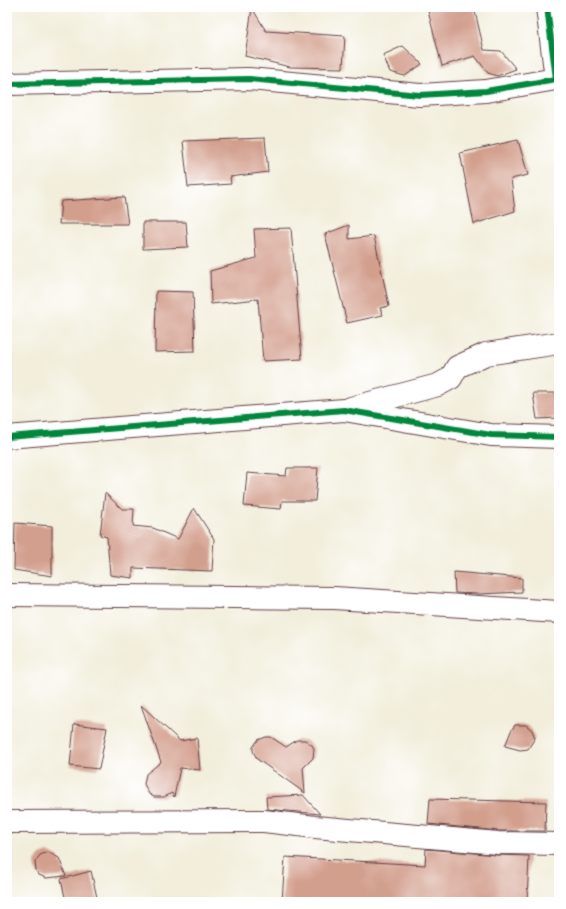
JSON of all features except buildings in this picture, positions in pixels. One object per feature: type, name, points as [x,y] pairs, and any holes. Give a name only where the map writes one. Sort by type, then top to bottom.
[{"type":"street","points":[[7,84],[249,79],[420,95],[486,91],[556,79],[546,7]]},
{"type":"street","points":[[7,437],[344,410],[438,384],[451,378],[457,367],[486,354],[559,343]]},
{"type":"street","points":[[344,410],[491,435],[559,437]]},
{"type":"street","points":[[7,595],[334,598],[559,612]]},
{"type":"street","points":[[7,822],[264,821],[498,843],[559,844]]},
{"type":"cycle path","points":[[7,84],[249,79],[420,95],[486,91],[556,79],[547,7]]},
{"type":"cycle path","points":[[7,437],[344,410],[491,435],[559,437]]}]
